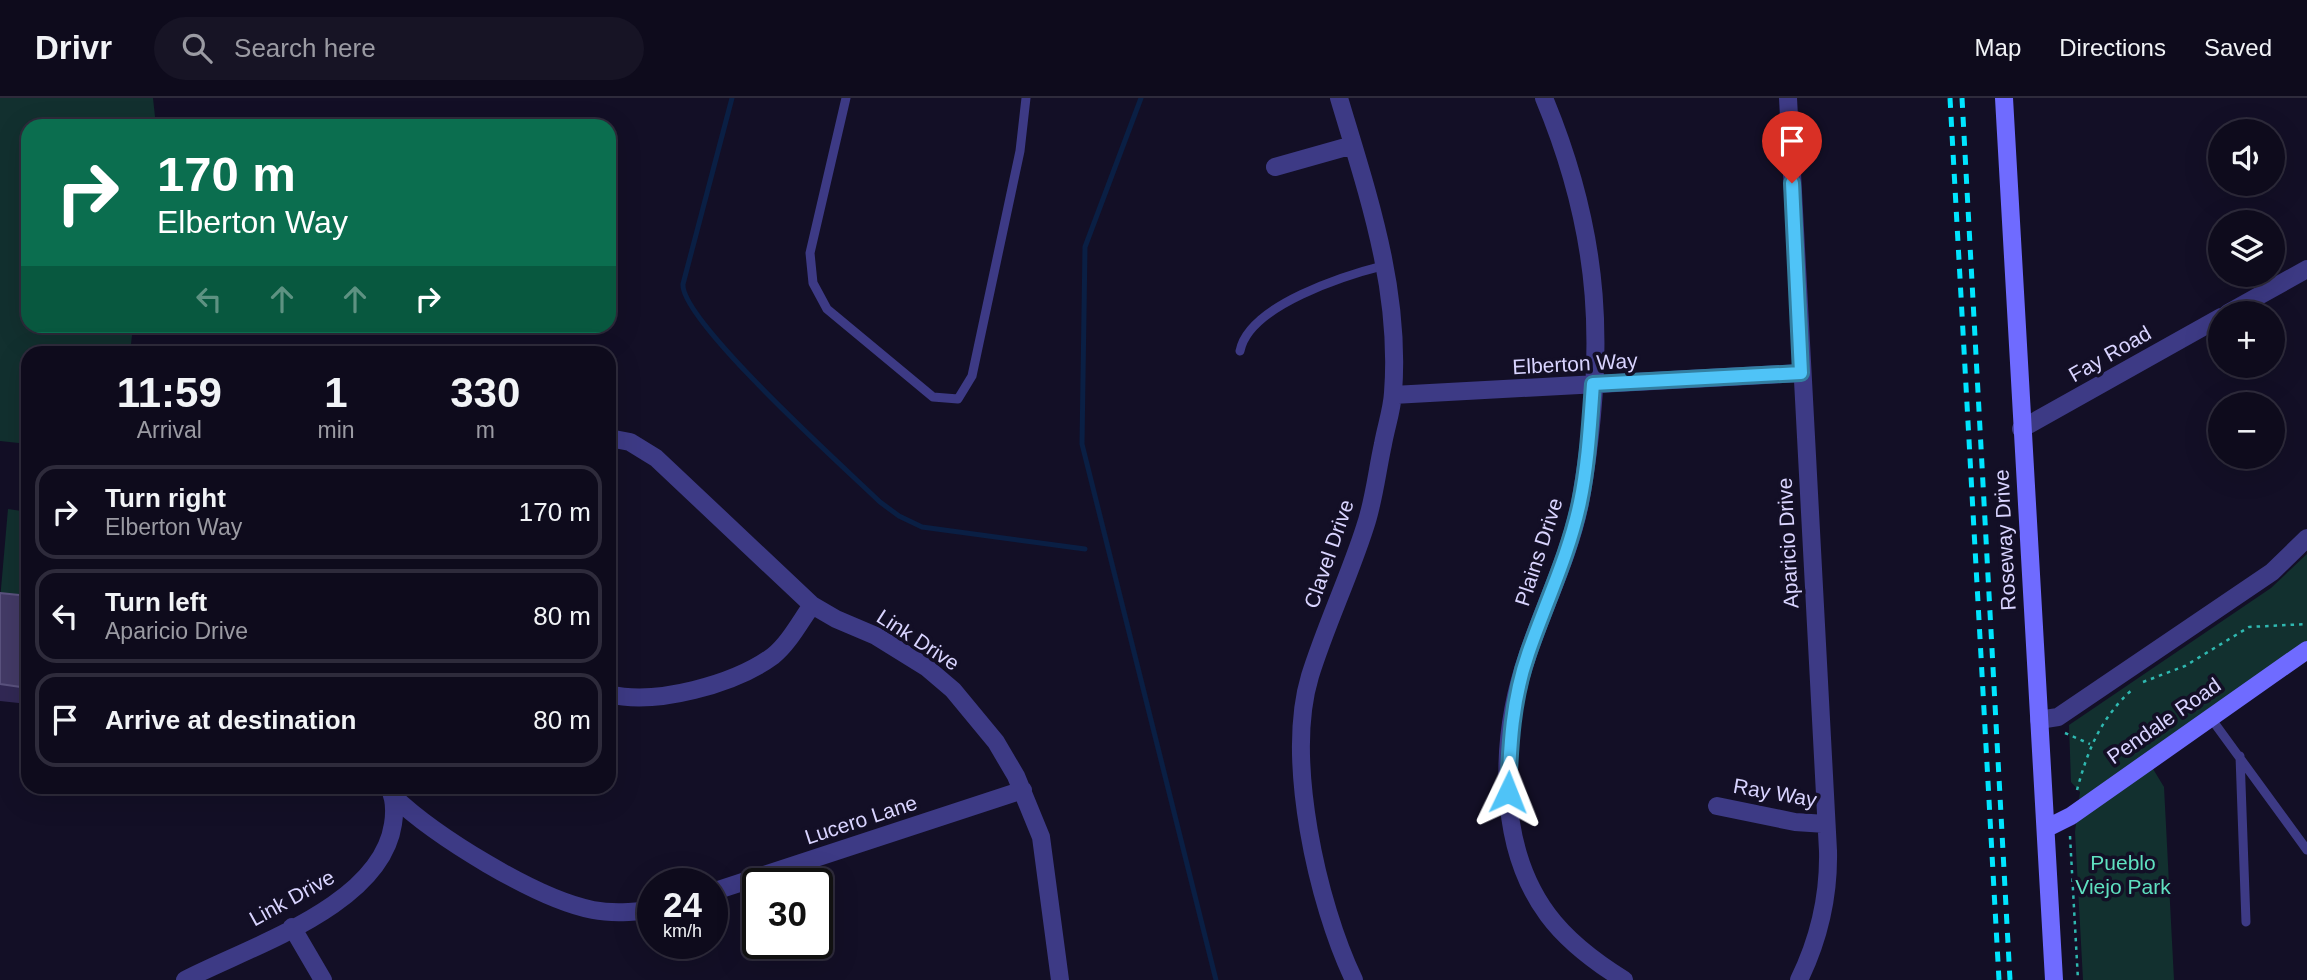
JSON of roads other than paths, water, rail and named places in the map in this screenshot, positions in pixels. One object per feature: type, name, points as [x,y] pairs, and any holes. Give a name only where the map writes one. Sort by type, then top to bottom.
[{"type":"street","name":"Clavel Drive","points":[[1339,98],[1386,265],[1392,319],[1393,395],[1366,524],[1310,678],[1302,727],[1307,821],[1336,935],[1354,980]]},
{"type":"street","name":"Plains Drive","points":[[1544,98],[1578,193],[1588,236],[1597,310],[1593,384],[1580,502],[1556,581],[1528,654],[1516,698],[1510,733],[1508,792],[1511,824],[1519,856],[1528,882],[1547,914],[1579,949],[1624,980]]},
{"type":"street","name":"Aparicio Drive","points":[[1788,98],[1829,874],[1819,931],[1799,980]]},
{"type":"street","name":"Roseway Drive","points":[[2004,98],[2054,980]]},
{"type":"street","points":[[1275,167],[1353,145]]},
{"type":"street","points":[[2250,301],[2307,269]]},
{"type":"street","name":"Fay Road","points":[[2021,429],[2208,324]]},
{"type":"street","name":"Elberton Way","points":[[1393,395],[1801,373]]},
{"type":"street","name":"Link Drive","points":[[616,439],[630,442],[656,458],[812,605],[836,619],[876,636],[926,667],[953,691],[996,742],[1023,790],[1046,860],[1060,980]]},
{"type":"street","points":[[2039,720],[2058,717],[2272,572],[2307,538]]},
{"type":"street","points":[[616,695],[641,698],[667,696],[738,674],[774,655],[812,605]]},
{"type":"street","name":"Pendale Road","points":[[2047,828],[2071,816],[2307,650]]},
{"type":"street","name":"Lucero Lane","points":[[728,887],[1023,790]]},
{"type":"street","name":"Link Drive","points":[[185,980],[292,927],[347,896],[375,868],[392,834],[391,794]]},
{"type":"street","points":[[393,794],[430,827],[544,895],[595,911],[637,912]]},
{"type":"street","name":"Ray Way","points":[[1717,806],[1795,822],[1826,824]]},
{"type":"street","points":[[292,927],[323,980]]},
{"type":"lane","points":[[846,98],[810,253],[813,283],[827,309],[933,397],[958,398],[972,376],[1020,152],[1026,98]]},
{"type":"lane","points":[[1240,351],[1242,340],[1259,321],[1307,292],[1326,282],[1386,265]]},
{"type":"lane","points":[[2210,717],[2307,850]]},
{"type":"lane","points":[[2240,756],[2246,922]]},
{"type":"waterway","points":[[732,98],[683,284],[689,302],[708,329],[802,428],[880,502],[899,516],[922,527],[1085,549]]},
{"type":"waterway","points":[[1141,98],[1085,247],[1082,444],[1216,980]]},
{"type":"railway","points":[[1950,98],[1999,980]]},
{"type":"railway","points":[[1962,98],[2010,980]]},
{"type":"park label","name":"Pueblo Viejo Park","points":[[2123,875]]}]
